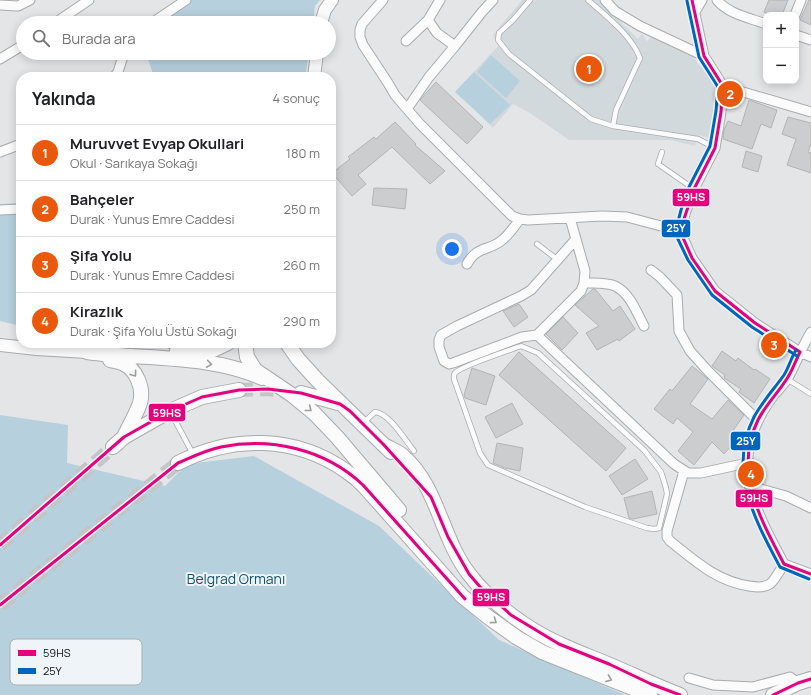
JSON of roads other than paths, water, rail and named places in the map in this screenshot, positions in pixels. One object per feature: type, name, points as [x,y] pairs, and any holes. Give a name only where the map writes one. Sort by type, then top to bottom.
[{"type":"main road","points":[[87,352],[118,349],[208,352],[217,348]]},
{"type":"main road","points":[[246,348],[247,357],[251,365],[314,414],[337,437],[414,529],[429,558]]},
{"type":"main road","points":[[290,348],[298,359],[340,404],[384,445],[431,497],[448,536],[463,565],[480,588],[511,615],[559,644],[680,695]]},
{"type":"main road","points":[[87,352],[210,363],[248,372],[278,385]]},
{"type":"main road","points":[[87,352],[123,363],[134,372],[139,382],[141,393],[140,403],[124,437]]},
{"type":"main road","points":[[113,447],[124,437],[170,411],[202,397],[239,390]]},
{"type":"main road","points":[[301,393],[340,404]]},
{"type":"main road","points":[[178,463],[193,455],[217,447],[240,443],[272,443],[308,452],[328,461],[346,471],[363,484],[462,596],[516,637],[542,652],[650,695]]},
{"type":"main road","points":[[773,695],[804,681]]},
{"type":"street","points":[[0,5],[18,6],[30,0]]},
{"type":"street","points":[[65,16],[89,0]]},
{"type":"street","points":[[162,16],[186,0]]},
{"type":"street","points":[[323,16],[325,10],[332,0]]},
{"type":"street","points":[[383,0],[362,24],[360,37],[364,45],[395,95],[407,109],[420,124],[512,216],[528,220],[602,216],[627,217],[680,231]]},
{"type":"street","points":[[406,41],[428,20],[440,0]]},
{"type":"street","points":[[407,109],[429,77],[493,0]]},
{"type":"street","points":[[605,0],[615,11],[640,26],[704,56]]},
{"type":"street","points":[[692,0],[704,56],[723,86],[721,112],[715,148],[694,189],[680,231],[692,258],[715,291],[755,324],[800,352],[811,357]]},
{"type":"street","points":[[695,12],[702,0]]},
{"type":"street","points":[[717,0],[720,4],[736,13],[763,23]]},
{"type":"street","points":[[796,12],[801,0]]},
{"type":"street","points":[[428,20],[437,33],[455,46]]},
{"type":"street","points":[[799,36],[811,40]]},
{"type":"street","points":[[0,59],[16,49]]},
{"type":"street","points":[[118,72],[122,60]]},
{"type":"street","points":[[315,72],[316,60]]},
{"type":"street","points":[[723,86],[811,112]]},
{"type":"street","points":[[0,152],[16,146]]},
{"type":"street","points":[[0,210],[16,209]]},
{"type":"street","points":[[570,218],[576,239],[585,271],[584,283],[581,290],[538,335],[522,337],[453,364],[449,364],[444,361],[439,347],[441,335],[531,290],[576,239]]},
{"type":"street","points":[[467,264],[471,258],[482,249],[501,242],[510,234],[520,219]]},
{"type":"street","points":[[651,270],[660,277],[676,295],[679,331],[690,351],[708,371],[758,420]]},
{"type":"street","points":[[584,283],[614,285],[620,289],[628,297],[644,326]]},
{"type":"street","points":[[811,332],[787,379],[773,396],[758,420],[750,439],[747,463],[750,486],[759,516],[784,564],[811,574]]},
{"type":"street","points":[[538,335],[674,464],[684,471],[688,473],[702,473],[747,463]]},
{"type":"street","points":[[0,345],[16,347]]},
{"type":"street","points":[[22,348],[87,352]]},
{"type":"street","points":[[178,348],[184,352]]},
{"type":"street","points":[[684,471],[667,531],[667,537],[670,540],[702,566],[728,582],[758,587],[765,586],[771,583],[784,564]]},
{"type":"street","points":[[750,486],[786,496],[811,508]]},
{"type":"street","points":[[689,678],[713,685],[754,688],[790,677],[804,681]]},
{"type":"lane","points":[[530,0],[513,20],[498,33],[498,40],[510,54],[591,120],[613,126],[698,139],[715,148]]},
{"type":"lane","points":[[588,0],[620,30],[636,48],[640,58],[616,110],[613,126]]},
{"type":"lane","points":[[662,152],[658,164],[694,189]]},
{"type":"lane","points":[[537,244],[558,260]]},
{"type":"lane","points":[[521,346],[538,353],[589,400],[644,450],[661,472],[667,494],[659,528],[647,528],[585,507],[488,465],[480,453],[454,376],[456,372],[465,367],[521,346]]},
{"type":"lane","points":[[787,379],[811,394]]},
{"type":"lane","points":[[589,400],[597,392]]},
{"type":"lane","points":[[170,411],[193,455]]},
{"type":"lane","points":[[362,424],[375,412],[379,412],[386,416],[414,451]]},
{"type":"tunnel","points":[[239,390],[268,389],[291,392]]},
{"type":"tunnel","points":[[0,545],[113,447]]},
{"type":"tunnel","points":[[0,605],[178,463]]},
{"type":"place","name":"Muruvvet Evyap Okullari","points":[[589,69]]},
{"type":"place","name":"Bahçeler","points":[[730,94]]},
{"type":"place","name":"Şifa Yolu","points":[[774,345]]},
{"type":"place","name":"Kirazlık","points":[[751,474]]},
{"type":"park label","name":"Belgrad Ormanı","points":[[236,579]]}]
